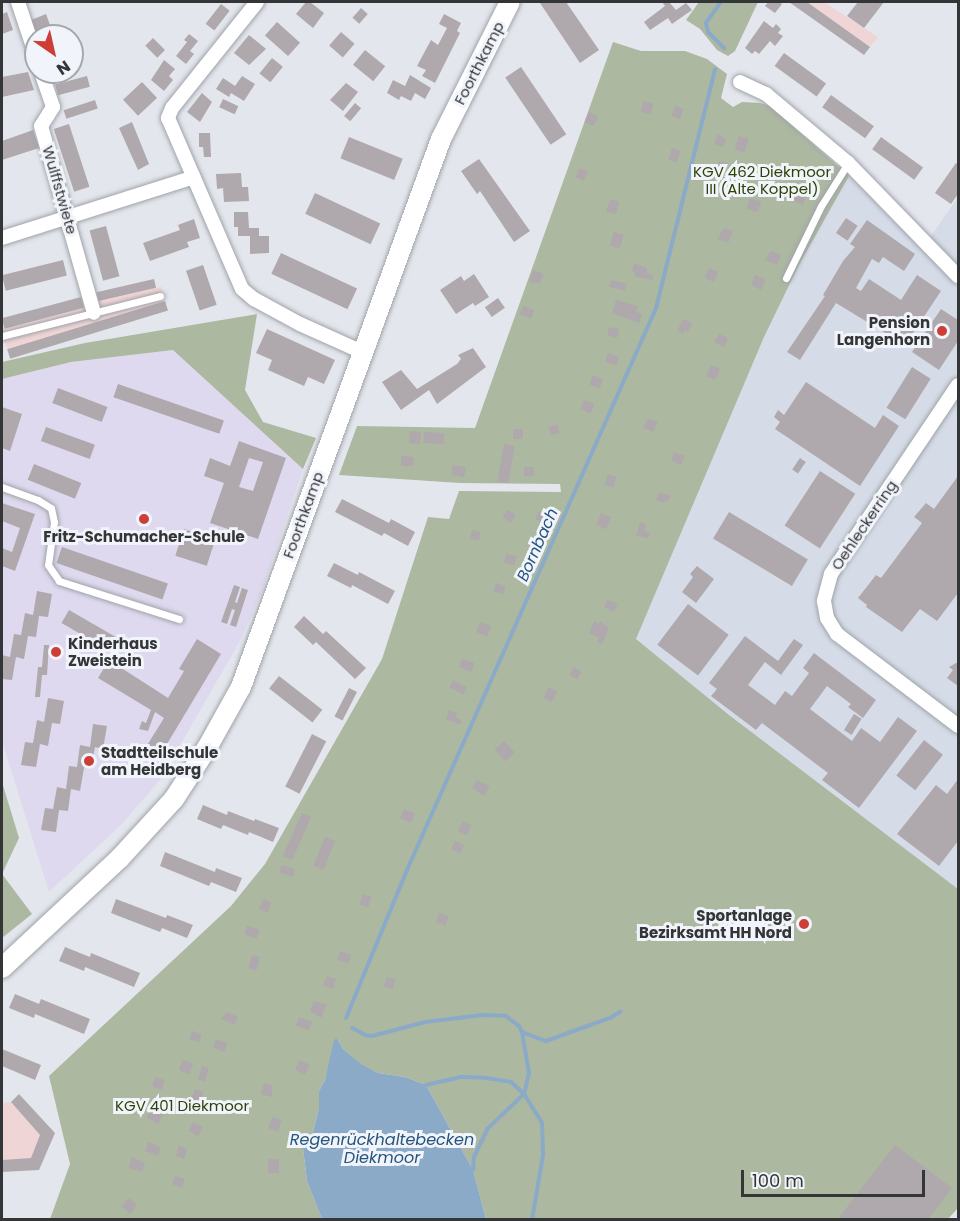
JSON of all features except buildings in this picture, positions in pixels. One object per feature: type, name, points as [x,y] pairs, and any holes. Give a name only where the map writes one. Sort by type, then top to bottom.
[{"type":"street","points":[[18,2],[25,24]]},
{"type":"street","points":[[257,2],[172,108],[168,118],[242,289],[300,324],[362,352]]},
{"type":"street","name":"Foorthkamp","points":[[2,968],[133,844],[174,799],[207,748],[241,687],[441,139],[510,2]]},
{"type":"street","points":[[740,82],[766,94],[848,164],[958,276]]},
{"type":"street","name":"Wulffstwiete","points":[[45,84],[53,107],[41,126],[94,313]]},
{"type":"street","points":[[2,238],[194,177]]},
{"type":"street","name":"Oehleckerring","points":[[958,385],[831,574],[826,585],[824,601],[827,618],[837,634],[958,726]]},
{"type":"lane","points":[[786,278],[821,206],[848,164]]},
{"type":"lane","points":[[2,336],[160,296]]},
{"type":"lane","points":[[2,487],[38,500],[51,508],[54,522],[48,565],[59,581],[179,619]]},
{"type":"shaded area","points":[[807,2],[824,2],[878,37],[870,47]]},
{"type":"shaded area","points":[[849,176],[922,249],[958,197],[958,889],[729,715],[635,639],[764,337],[798,267]]},
{"type":"shaded area","points":[[154,279],[156,288],[161,287],[168,311],[8,351],[5,342],[2,342],[2,319],[81,298],[98,296]]},
{"type":"shaded area","points":[[173,350],[303,469],[262,591],[240,641],[160,780],[122,824],[49,892],[2,741],[2,379],[71,362]]},
{"type":"shaded area","points":[[11,1102],[40,1135],[31,1158],[2,1160],[2,1103]]},
{"type":"green space","points":[[699,2],[758,2],[735,51],[728,56],[717,50],[700,29],[686,20]]},
{"type":"green space","points":[[613,42],[641,51],[685,51],[707,59],[727,74],[721,98],[733,107],[742,102],[770,106],[849,176],[798,267],[764,337],[636,639],[729,715],[958,889],[958,1208],[947,1220],[486,1219],[473,1170],[426,1085],[405,1077],[378,1073],[360,1064],[343,1049],[337,1038],[325,1080],[319,1091],[319,1108],[313,1132],[304,1141],[303,1148],[307,1181],[322,1219],[50,1219],[70,1164],[49,1076],[231,906],[265,864],[382,659],[428,517],[449,519],[459,491],[561,492],[560,484],[460,483],[339,475],[357,426],[475,428]]},
{"type":"green space","points":[[257,314],[245,390],[263,422],[316,438],[303,469],[173,350],[71,362],[2,379],[2,362],[85,343]]},
{"type":"green space","points":[[2,782],[19,838],[2,874]]},
{"type":"green space","points":[[2,874],[32,914],[2,938]]},
{"type":"water","name":"Regenrückhaltebecken Diekmoor","points":[[337,1038],[343,1049],[361,1064],[378,1073],[405,1077],[426,1085],[473,1170],[486,1219],[322,1219],[307,1181],[303,1148],[304,1141],[313,1132],[319,1108],[319,1091],[325,1080],[334,1040]]},
{"type":"waterway","name":"Bornbach","points":[[721,2],[706,23],[708,32],[724,48]]},
{"type":"waterway","name":"Bornbach","points":[[346,1018],[407,870],[656,308],[715,69]]},
{"type":"waterway","points":[[522,1032],[546,1041],[610,1018],[620,1012]]},
{"type":"waterway","points":[[352,1028],[372,1036],[425,1022],[483,1015],[506,1016],[519,1026],[529,1073],[524,1094],[488,1128],[474,1157],[473,1170]]},
{"type":"waterway","points":[[426,1085],[462,1077],[486,1078],[511,1082],[524,1094],[542,1123],[543,1155],[532,1220]]},
{"type":"place","name":"Pension Langenhorn","points":[[942,331]]},
{"type":"place","name":"Fritz-Schumacher-Schule","points":[[144,519]]},
{"type":"place","name":"Kinderhaus Zweistein","points":[[56,652]]},
{"type":"place","name":"Stadtteilschule am Heidberg","points":[[89,761]]},
{"type":"place","name":"Sportanlage Bezirksamt HH Nord","points":[[804,924]]},
{"type":"park label","name":"KGV 462 Diekmoor III (Alte Koppel)","points":[[762,180]]},
{"type":"park label","name":"KGV 401 Diekmoor","points":[[182,1106]]}]
